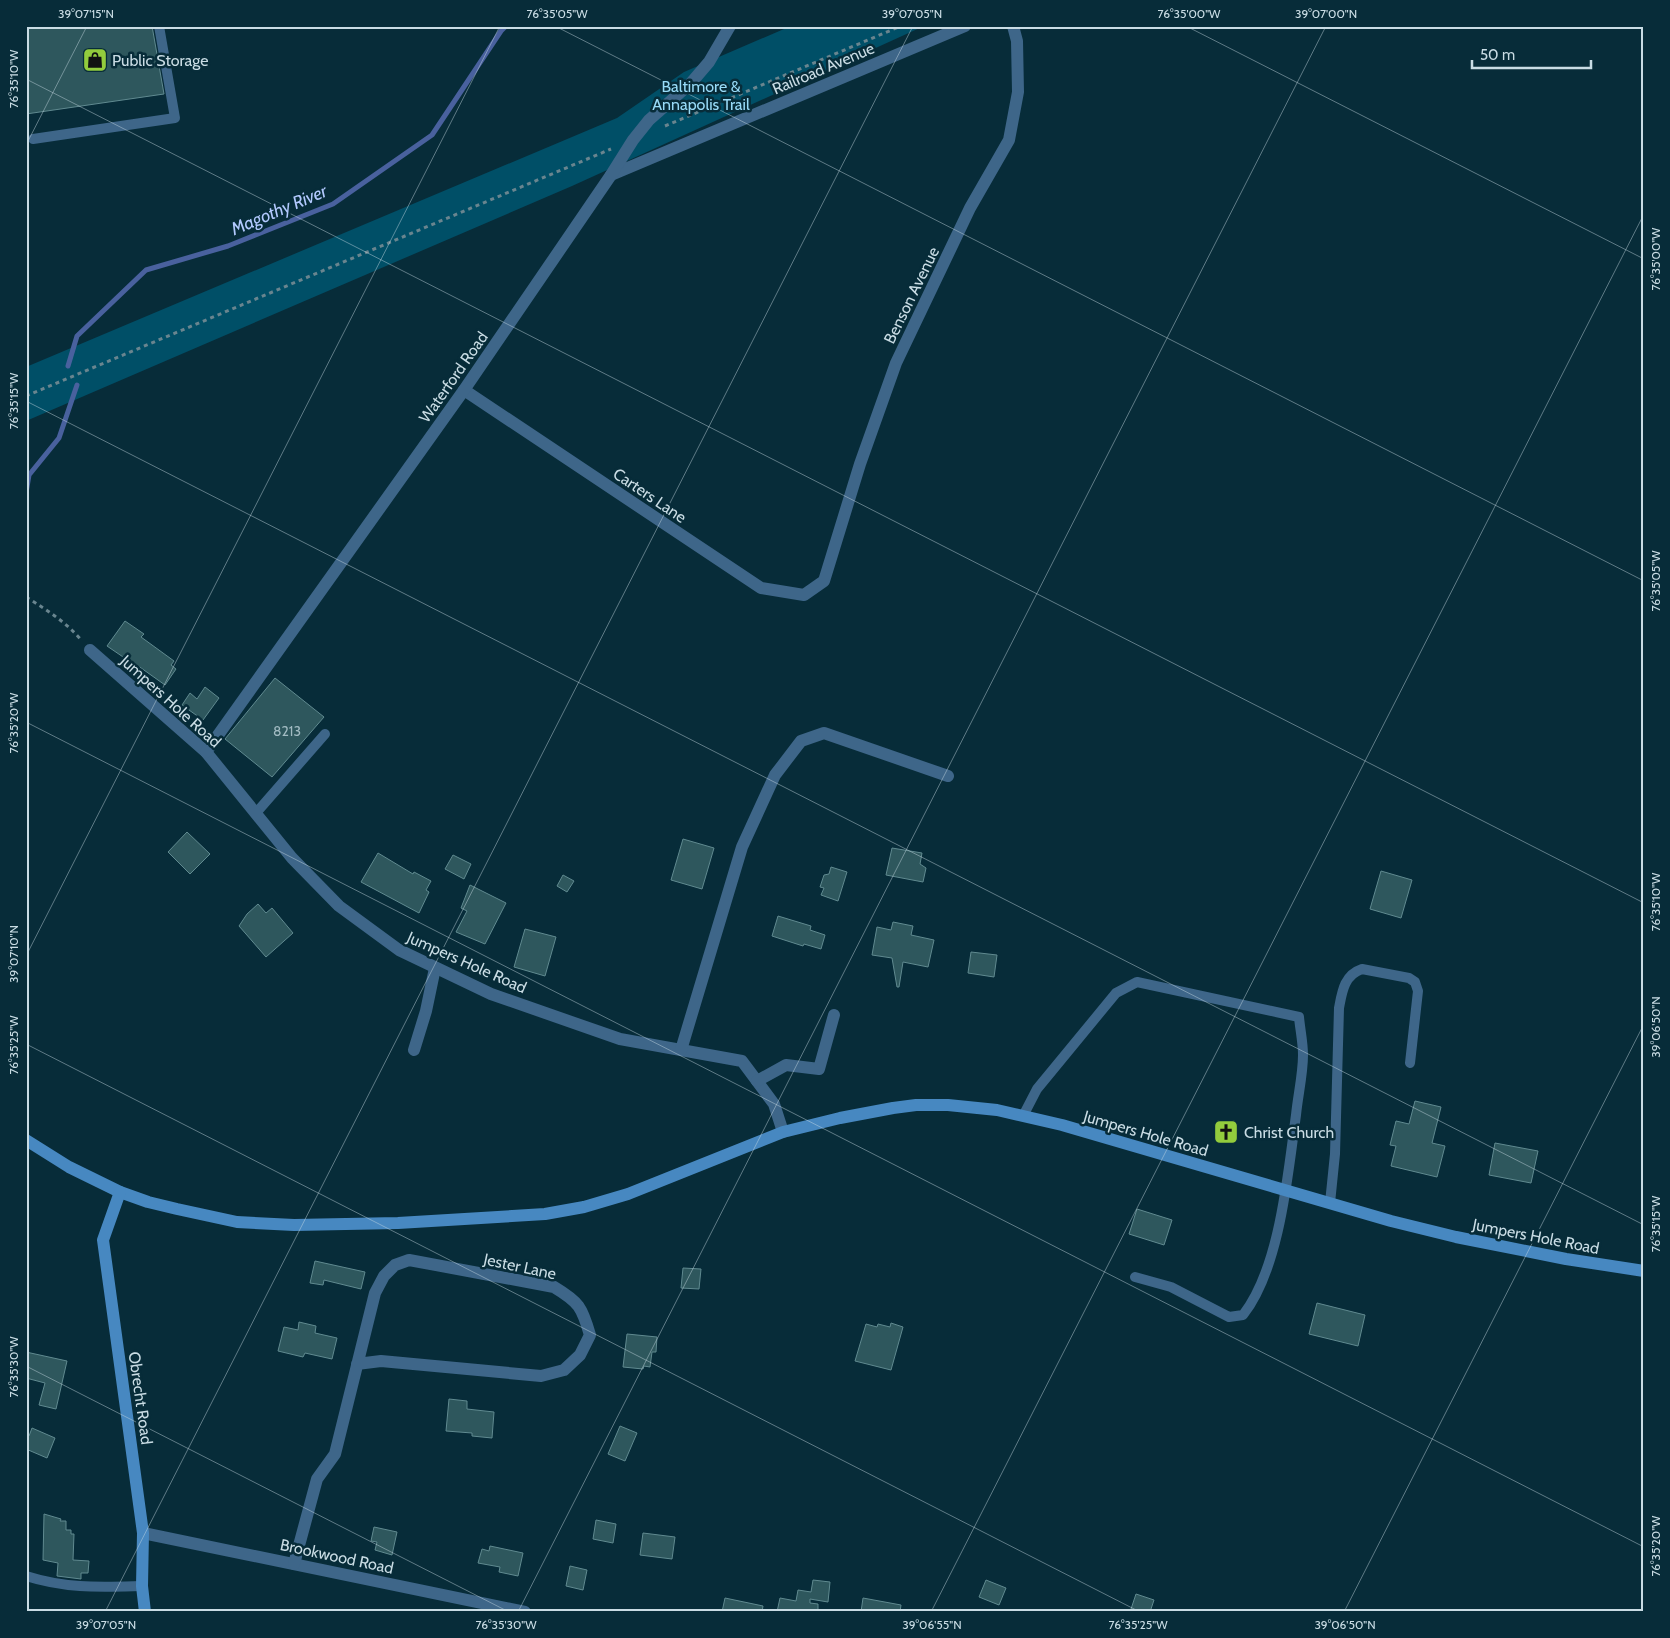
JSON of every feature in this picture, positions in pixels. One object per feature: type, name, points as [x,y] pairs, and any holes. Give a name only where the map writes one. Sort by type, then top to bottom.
[{"type":"main road","name":"Jumpers Hole Road","points":[[26,1140],[69,1167],[120,1192],[148,1202],[237,1222],[294,1225],[370,1224],[545,1214],[584,1207],[628,1194],[783,1132],[840,1118],[893,1108],[916,1105],[948,1105],[997,1110],[1062,1125],[1330,1203],[1456,1237],[1566,1259],[1644,1271]]},
{"type":"main road","name":"Obrecht Road","points":[[120,1192],[103,1240],[143,1533],[142,1586],[145,1612]]},
{"type":"street","name":"Waterford Road","points":[[206,752],[464,390],[633,140],[649,120],[692,83],[709,62],[730,26]]},
{"type":"street","name":"Railroad Avenue","points":[[611,175],[965,26]]},
{"type":"street","name":"Benson Avenue","points":[[824,581],[860,464],[896,363],[970,208],[1010,140],[1018,92],[1017,41],[1013,26]]},
{"type":"street","name":"Carters Lane","points":[[464,390],[761,588],[804,595],[824,581]]},
{"type":"street","name":"Jumpers Hole Road","points":[[90,650],[206,752],[292,858],[339,906],[399,950],[491,994],[620,1039],[742,1061],[774,1104],[783,1132]]},
{"type":"street","points":[[680,1050],[742,847],[776,775],[801,741],[824,733],[948,776]]},
{"type":"street","points":[[414,1050],[426,1011],[435,968]]},
{"type":"street","points":[[757,1081],[786,1065],[819,1069],[834,1015]]},
{"type":"street","name":"Jester Lane","points":[[294,1564],[317,1479],[335,1454],[357,1364],[375,1293],[384,1276],[394,1265],[409,1260],[554,1287],[572,1298],[584,1314],[590,1335],[580,1355],[564,1370],[541,1376],[381,1361],[357,1364]]},
{"type":"street","name":"Brookwood Road","points":[[143,1533],[525,1612]]},
{"type":"lane","points":[[33,139],[175,118],[159,26]]},
{"type":"lane","points":[[256,813],[325,734]]},
{"type":"lane","points":[[1330,1203],[1335,1154],[1339,1008],[1348,977],[1355,971],[1362,969],[1409,978],[1415,982],[1418,991],[1410,1063]]},
{"type":"lane","points":[[1023,1116],[1037,1089],[1116,993],[1137,982],[1299,1017],[1303,1055],[1286,1190],[1274,1246],[1259,1289],[1243,1315],[1228,1317],[1171,1287],[1135,1276]]},
{"type":"lane","points":[[26,1576],[59,1585],[87,1587],[142,1586]]},
{"type":"path","points":[[660,128],[901,26]]},
{"type":"path","points":[[26,396],[633,140]]},
{"type":"path","points":[[26,597],[71,628],[90,650]]},
{"type":"green space","name":"Baltimore & Annapolis Trail","points":[[791,26],[924,26],[572,186],[26,421],[26,367],[617,118],[684,72]]},
{"type":"building","name":"Public Storage","points":[[26,26],[152,26],[164,94],[26,114]]},
{"type":"building","points":[[125,621],[144,634],[141,637],[174,661],[171,665],[176,669],[165,685],[107,646]]},
{"type":"building","points":[[275,678],[324,717],[272,777],[225,739]]},
{"type":"building","points":[[205,687],[219,698],[203,720],[182,705],[190,693],[197,699]]},
{"type":"building","points":[[187,832],[210,854],[190,874],[168,852]]},
{"type":"building","points":[[683,839],[714,848],[702,889],[671,880]]},
{"type":"building","points":[[892,848],[922,853],[920,864],[926,868],[923,882],[886,875]]},
{"type":"building","points":[[378,853],[413,874],[414,872],[431,881],[426,890],[429,892],[419,913],[361,882]]},
{"type":"building","points":[[453,855],[471,864],[464,879],[445,869]]},
{"type":"building","points":[[831,867],[847,872],[838,901],[821,895],[824,888],[820,887],[824,875],[829,874]]},
{"type":"building","points":[[1381,871],[1412,880],[1401,918],[1370,909]]},
{"type":"building","points":[[563,875],[574,881],[567,892],[557,886]]},
{"type":"building","points":[[470,885],[506,903],[485,944],[456,932],[467,911],[461,908]]},
{"type":"building","points":[[258,904],[266,913],[272,908],[293,933],[266,957],[239,926],[247,914]]},
{"type":"building","points":[[778,916],[811,926],[810,930],[825,935],[821,949],[804,944],[803,946],[772,936]]},
{"type":"building","points":[[893,922],[913,926],[911,935],[934,940],[928,967],[903,962],[899,987],[897,987],[892,958],[872,955],[877,927],[891,930]]},
{"type":"building","points":[[525,929],[556,937],[545,976],[514,967]]},
{"type":"building","points":[[971,952],[997,955],[994,977],[968,973]]},
{"type":"building","points":[[1415,1101],[1441,1107],[1432,1143],[1445,1146],[1437,1177],[1391,1166],[1396,1146],[1390,1145],[1396,1121],[1409,1124]]},
{"type":"building","points":[[1495,1143],[1538,1151],[1531,1183],[1489,1175]]},
{"type":"building","points":[[1137,1209],[1172,1220],[1164,1245],[1129,1234]]},
{"type":"building","points":[[315,1261],[365,1272],[361,1289],[324,1280],[323,1285],[310,1283]]},
{"type":"building","points":[[683,1268],[701,1269],[699,1289],[681,1288]]},
{"type":"building","points":[[1317,1303],[1365,1315],[1358,1346],[1309,1334]]},
{"type":"building","points":[[299,1322],[316,1326],[315,1333],[337,1338],[332,1359],[305,1353],[303,1357],[278,1351],[284,1327],[298,1330]]},
{"type":"building","points":[[891,1323],[903,1327],[891,1370],[855,1361],[866,1324],[877,1327],[878,1324],[890,1327]]},
{"type":"building","points":[[627,1334],[657,1337],[656,1352],[652,1352],[650,1367],[644,1366],[643,1369],[623,1367]]},
{"type":"building","points":[[26,1352],[67,1361],[56,1409],[39,1405],[45,1383],[26,1378]]},
{"type":"building","points":[[449,1399],[467,1401],[467,1409],[494,1412],[492,1438],[472,1436],[472,1433],[446,1431]]},
{"type":"building","points":[[620,1426],[637,1433],[625,1461],[608,1454]]},
{"type":"building","points":[[32,1428],[55,1438],[47,1458],[26,1449],[26,1434],[29,1436]]},
{"type":"building","points":[[44,1514],[61,1519],[60,1521],[66,1521],[66,1530],[71,1530],[71,1534],[74,1534],[73,1560],[89,1561],[88,1573],[81,1573],[81,1579],[57,1576],[58,1563],[43,1560]]},
{"type":"building","points":[[596,1520],[616,1524],[613,1543],[593,1539]]},
{"type":"building","points":[[374,1527],[397,1532],[392,1555],[375,1550],[377,1542],[371,1541]]},
{"type":"building","points":[[643,1533],[675,1537],[672,1559],[640,1555]]},
{"type":"building","points":[[490,1546],[523,1553],[518,1576],[499,1572],[500,1567],[478,1563],[482,1549],[489,1551]]},
{"type":"building","points":[[570,1566],[587,1570],[583,1590],[566,1586]]},
{"type":"building","points":[[813,1580],[830,1582],[828,1602],[810,1599],[810,1603],[818,1604],[818,1612],[777,1612],[780,1598],[796,1601],[798,1590],[811,1592]]},
{"type":"building","points":[[986,1580],[1006,1588],[999,1605],[979,1597]]},
{"type":"building","points":[[1136,1594],[1154,1600],[1150,1612],[1130,1612]]},
{"type":"building","points":[[725,1598],[763,1606],[762,1612],[722,1612]]},
{"type":"building","points":[[863,1598],[901,1605],[900,1612],[861,1612]]},
{"type":"waterway","name":"Magothy River","points":[[68,366],[77,336],[146,270],[228,246],[333,204],[432,135],[506,26]]},
{"type":"waterway","name":"Magothy River","points":[[26,493],[29,475],[59,438],[77,385]]},
{"type":"place","name":"Public Storage","points":[[95,60]]},
{"type":"place","name":"Christ Church","points":[[1226,1132]]}]
